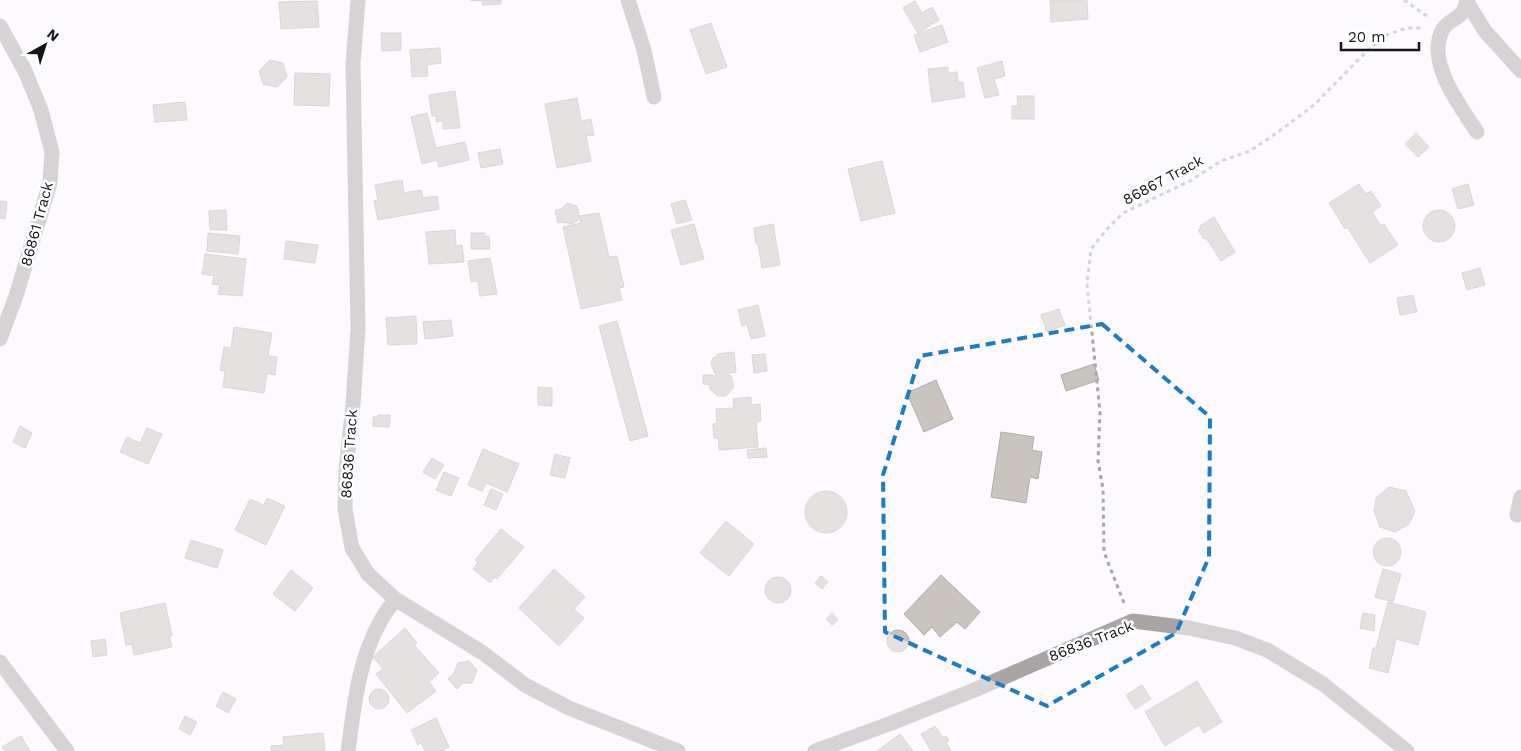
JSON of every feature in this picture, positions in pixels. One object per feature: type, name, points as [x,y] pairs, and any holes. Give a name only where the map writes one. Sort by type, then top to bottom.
[{"type":"street","name":"86836 Track","points":[[358,0],[353,64],[358,329],[346,470],[345,510],[352,548],[368,574],[395,599],[483,654],[525,685],[569,708],[678,751]]},
{"type":"street","points":[[628,0],[644,50],[654,97]]},
{"type":"street","points":[[1467,1],[1461,14],[1452,19],[1443,29],[1438,49],[1444,76],[1454,97],[1477,132]]},
{"type":"street","points":[[1467,1],[1485,31],[1521,71]]},
{"type":"street","name":"86861 Track","points":[[0,26],[25,71],[41,110],[52,152],[50,184],[16,296],[0,339]]},
{"type":"street","points":[[1517,515],[1521,497]]},
{"type":"street","points":[[348,751],[355,695],[370,645],[380,622],[395,599]]},
{"type":"street","name":"86836 Track","points":[[815,751],[972,691],[1132,621],[1189,628],[1235,638],[1267,650],[1323,684],[1407,751]]},
{"type":"street","points":[[0,662],[67,751]]},
{"type":"path","points":[[1404,0],[1443,29]]},
{"type":"path","name":"86867 Track","points":[[1132,621],[1104,552],[1103,489],[1098,461],[1100,412],[1087,284],[1091,249],[1123,213],[1190,181],[1220,161],[1250,151],[1314,106],[1384,36],[1406,28],[1443,29]]},
{"type":"highlighted area","points":[[1102,324],[1210,417],[1209,557],[1176,633],[1047,706],[885,632],[883,475],[920,356]]},
{"type":"building","points":[[470,0],[501,0],[501,4],[482,5],[483,1]]},
{"type":"building","points":[[1050,0],[1087,0],[1088,19],[1051,22]]},
{"type":"building","points":[[317,1],[319,27],[281,29],[279,2]]},
{"type":"building","points":[[915,1],[922,13],[932,7],[939,20],[918,33],[903,8]]},
{"type":"building","points":[[711,23],[727,67],[706,74],[690,30]]},
{"type":"building","points":[[942,25],[948,42],[920,52],[914,35]]},
{"type":"building","points":[[381,33],[401,33],[401,50],[382,51]]},
{"type":"building","points":[[440,48],[441,63],[427,65],[428,76],[412,77],[410,50]]},
{"type":"building","points":[[270,60],[283,63],[287,77],[277,87],[263,84],[259,71]]},
{"type":"building","points":[[1002,61],[1005,76],[994,79],[999,95],[985,98],[977,68]]},
{"type":"building","points":[[948,67],[948,73],[957,72],[958,82],[963,82],[965,97],[932,102],[928,69]]},
{"type":"building","points":[[295,73],[330,74],[329,106],[294,105]]},
{"type":"building","points":[[455,91],[460,128],[443,129],[443,121],[436,122],[436,116],[432,116],[429,95]]},
{"type":"building","points":[[1017,96],[1034,96],[1034,119],[1012,119],[1012,106],[1018,106]]},
{"type":"building","points":[[577,98],[581,121],[591,119],[594,135],[586,136],[591,161],[557,168],[545,104]]},
{"type":"building","points":[[185,102],[187,120],[155,122],[153,105]]},
{"type":"building","points":[[427,113],[436,148],[465,142],[469,160],[439,167],[437,160],[422,164],[411,117]]},
{"type":"building","points":[[1416,133],[1429,147],[1418,157],[1405,144]]},
{"type":"building","points":[[500,149],[503,164],[481,168],[478,153]]},
{"type":"building","points":[[882,161],[895,213],[861,221],[848,169]]},
{"type":"building","points":[[402,180],[404,193],[421,190],[423,198],[437,196],[439,209],[378,220],[374,201],[378,200],[375,185]]},
{"type":"building","points":[[1359,184],[1366,194],[1371,191],[1381,206],[1372,212],[1381,226],[1384,224],[1398,245],[1370,263],[1329,203]]},
{"type":"building","points":[[1468,184],[1474,205],[1458,209],[1452,189]]},
{"type":"building","points":[[685,200],[692,220],[677,224],[671,204]]},
{"type":"building","points":[[0,201],[7,202],[5,219],[0,218]]},
{"type":"building","points":[[567,203],[577,206],[580,219],[572,224],[558,223],[555,211],[561,209]]},
{"type":"building","points":[[226,210],[227,230],[210,230],[209,211]]},
{"type":"building","points":[[1439,210],[1450,215],[1455,226],[1450,237],[1439,242],[1428,237],[1423,226],[1428,215]]},
{"type":"building","points":[[599,213],[609,257],[617,256],[624,287],[619,288],[622,300],[581,309],[563,227],[581,223],[579,216]]},
{"type":"building","points":[[1214,217],[1235,252],[1221,261],[1206,238],[1204,239],[1198,230],[1201,228],[1200,226]]},
{"type":"building","points":[[694,224],[704,259],[681,265],[671,230]]},
{"type":"building","points":[[773,224],[780,265],[762,268],[754,228]]},
{"type":"building","points":[[455,230],[456,246],[462,245],[464,262],[429,264],[426,232]]},
{"type":"building","points":[[208,233],[240,236],[238,254],[207,251]]},
{"type":"building","points":[[471,233],[485,233],[485,236],[489,236],[490,249],[471,249]]},
{"type":"building","points":[[286,241],[318,245],[315,263],[284,259]]},
{"type":"building","points":[[205,254],[246,259],[242,296],[218,294],[220,285],[212,284],[214,276],[202,274]]},
{"type":"building","points":[[490,258],[497,294],[480,296],[478,281],[471,282],[468,261]]},
{"type":"building","points":[[1480,268],[1485,285],[1467,290],[1462,273]]},
{"type":"building","points":[[1413,295],[1417,312],[1400,315],[1397,298]]},
{"type":"building","points":[[758,305],[765,336],[751,339],[747,324],[742,326],[738,310]]},
{"type":"building","points":[[1059,309],[1065,325],[1047,332],[1041,315]]},
{"type":"building","points":[[416,316],[417,344],[388,345],[386,318]]},
{"type":"building","points":[[451,320],[453,336],[425,339],[423,322]]},
{"type":"building","points":[[617,321],[648,436],[630,441],[599,326]]},
{"type":"building","points":[[234,327],[272,333],[268,356],[277,357],[275,375],[267,373],[264,393],[223,387],[225,371],[220,370],[224,347],[231,348]]},
{"type":"building","points":[[734,352],[736,372],[727,373],[731,376],[734,387],[726,396],[718,396],[710,389],[710,385],[703,384],[703,375],[713,376],[717,374],[714,372],[711,363],[718,354]]},
{"type":"building","points":[[765,354],[767,371],[754,373],[752,355]]},
{"type":"building","points":[[1094,364],[1099,380],[1066,391],[1061,375]]},
{"type":"building","points":[[936,380],[953,419],[924,432],[907,393]]},
{"type":"building","points":[[538,387],[552,388],[552,406],[538,405]]},
{"type":"building","points":[[751,397],[751,405],[760,404],[761,421],[756,422],[758,447],[719,450],[718,438],[714,438],[713,424],[717,423],[716,409],[734,408],[733,399]]},
{"type":"building","points":[[378,415],[390,415],[389,427],[373,426],[373,417],[378,417]]},
{"type":"building","points":[[20,426],[32,433],[25,448],[13,442]]},
{"type":"building","points":[[147,428],[162,434],[148,464],[120,452],[127,437],[140,443]]},
{"type":"building","points":[[1001,432],[1034,437],[1032,450],[1042,452],[1038,479],[1030,477],[1026,503],[991,497]]},
{"type":"building","points":[[766,448],[767,457],[748,458],[747,450]]},
{"type":"building","points":[[483,449],[519,464],[507,492],[486,483],[482,491],[468,485]]},
{"type":"building","points":[[555,454],[570,458],[565,478],[550,475]]},
{"type":"building","points":[[432,458],[444,465],[435,479],[423,472]]},
{"type":"building","points":[[444,472],[459,478],[451,496],[436,490]]},
{"type":"building","points":[[1389,487],[1406,491],[1415,511],[1409,524],[1395,532],[1380,527],[1374,511],[1376,498]]},
{"type":"building","points":[[491,489],[503,494],[496,510],[484,505]]},
{"type":"building","points":[[822,491],[830,491],[841,497],[847,512],[841,527],[830,533],[822,533],[811,527],[805,516],[805,508],[811,497]]},
{"type":"building","points":[[267,498],[285,506],[266,545],[235,530],[250,499],[264,505]]},
{"type":"building","points":[[726,521],[754,544],[729,576],[700,553]]},
{"type":"building","points":[[501,529],[524,547],[497,579],[495,577],[490,583],[473,569],[478,562],[475,560]]},
{"type":"building","points":[[1387,538],[1397,542],[1401,552],[1397,562],[1387,566],[1377,562],[1373,552],[1377,542]]},
{"type":"building","points":[[191,540],[223,550],[217,568],[185,558]]},
{"type":"building","points":[[554,569],[585,597],[574,609],[584,618],[559,646],[519,608]]},
{"type":"building","points":[[1383,569],[1401,574],[1393,602],[1375,597]]},
{"type":"building","points":[[291,570],[313,588],[295,611],[273,594]]},
{"type":"building","points":[[941,575],[980,612],[965,629],[957,622],[940,637],[932,627],[924,635],[904,614]]},
{"type":"building","points":[[821,576],[828,582],[822,589],[815,583]]},
{"type":"building","points":[[778,577],[787,581],[791,590],[787,599],[778,603],[769,599],[765,590],[769,581]]},
{"type":"building","points":[[1388,602],[1426,612],[1418,645],[1396,639],[1388,673],[1369,668],[1373,648],[1376,648]]},
{"type":"building","points":[[165,603],[172,636],[169,636],[172,647],[134,655],[132,644],[126,645],[120,613]]},
{"type":"building","points":[[832,613],[838,620],[832,625],[826,619]]},
{"type":"building","points":[[1363,613],[1375,615],[1374,631],[1360,628]]},
{"type":"building","points":[[405,628],[417,643],[414,645],[439,673],[429,682],[436,691],[407,713],[376,674],[383,669],[373,657]]},
{"type":"building","points":[[898,630],[906,633],[909,641],[906,649],[898,652],[890,649],[887,641],[890,633]]},
{"type":"building","points":[[105,639],[107,655],[93,657],[91,641]]},
{"type":"building","points":[[469,661],[477,670],[472,683],[463,683],[457,689],[448,679],[453,675],[458,663]]},
{"type":"building","points":[[1197,681],[1222,722],[1204,733],[1199,725],[1165,746],[1145,712]]},
{"type":"building","points":[[1142,685],[1151,699],[1135,709],[1126,695]]},
{"type":"building","points":[[375,689],[383,689],[389,695],[389,703],[383,709],[375,709],[369,703],[369,695]]},
{"type":"building","points":[[223,692],[236,699],[228,713],[216,706]]},
{"type":"building","points":[[185,716],[197,722],[190,735],[179,729]]},
{"type":"building","points":[[436,718],[449,747],[441,751],[425,751],[421,743],[418,745],[411,730]]},
{"type":"building","points":[[935,726],[943,738],[946,736],[949,741],[946,742],[951,751],[931,751],[921,734]]},
{"type":"building","points":[[323,733],[325,751],[271,751],[271,746],[284,745],[283,737]]},
{"type":"building","points":[[900,734],[913,751],[877,751]]},
{"type":"building","points":[[21,736],[30,751],[5,751],[2,747]]}]
